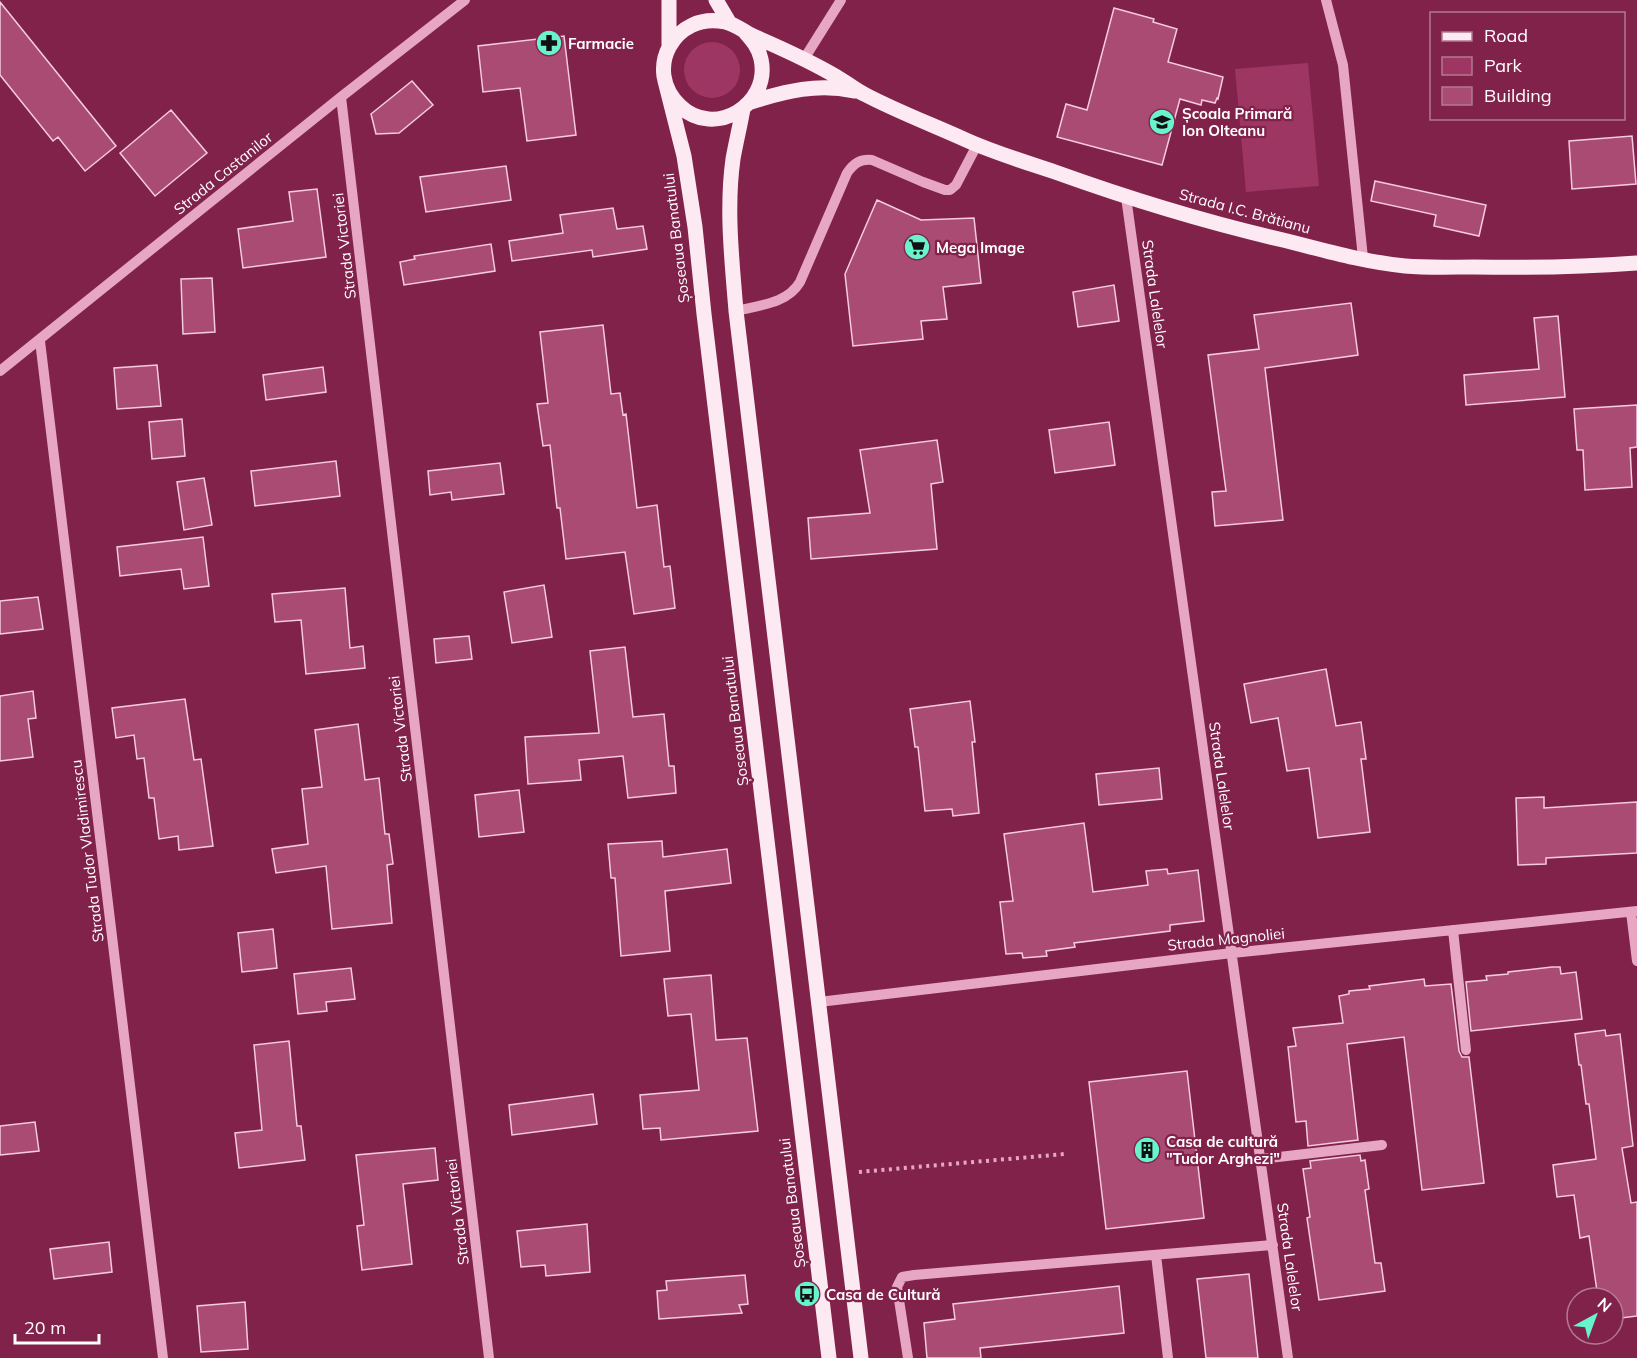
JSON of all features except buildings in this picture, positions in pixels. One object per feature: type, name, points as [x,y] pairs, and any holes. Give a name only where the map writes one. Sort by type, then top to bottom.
[{"type":"main road","points":[[669,0],[669,45],[663,69],[664,81],[671,96],[682,109],[696,117],[712,119],[729,117],[747,105],[759,89],[762,66],[756,44],[746,32],[729,22],[711,20],[695,23],[680,32],[669,45]]},
{"type":"main road","points":[[716,0],[729,22]]},
{"type":"main road","name":"Strada I.C. Brătianu","points":[[746,32],[804,59],[863,93],[977,145],[1126,197],[1215,224],[1404,266],[1537,267],[1637,263]]},
{"type":"main road","name":"Șoseaua Banatului","points":[[664,81],[684,156],[695,227],[829,1358]]},
{"type":"main road","name":"Strada I.C. Brătianu","points":[[747,105],[784,92],[804,88],[820,87],[863,93]]},
{"type":"main road","points":[[747,105],[733,160],[730,196],[730,235],[736,311],[861,1358]]},
{"type":"street","name":"Strada Castanilor","points":[[0,371],[465,0]]},
{"type":"street","points":[[804,59],[841,0]]},
{"type":"street","points":[[1326,0],[1343,66],[1363,258]]},
{"type":"street","name":"Strada Victoriei","points":[[341,97],[489,1358]]},
{"type":"street","points":[[736,311],[778,300],[793,292],[800,282],[847,173],[857,162],[872,160],[950,190],[957,185],[977,145]]},
{"type":"street","name":"Strada Lalelelor","points":[[1126,197],[1288,1358]]},
{"type":"street","name":"Strada Tudor Vladimirescu","points":[[40,341],[164,1358]]},
{"type":"street","points":[[1634,911],[1637,961]]},
{"type":"street","name":"Strada Magnoliei","points":[[819,1002],[1232,953],[1634,911]]},
{"type":"street","points":[[1453,930],[1466,1050]]},
{"type":"street","points":[[1261,1159],[1382,1145]]},
{"type":"street","points":[[908,1358],[897,1287],[902,1277],[1273,1245]]},
{"type":"street","points":[[1156,1255],[1165,1358]]},
{"type":"path","points":[[838,1173],[1065,1154]]},
{"type":"green space","points":[[712,42],[723,44],[732,50],[738,59],[740,70],[738,81],[732,90],[723,96],[712,98],[701,96],[692,90],[686,81],[684,70],[686,59],[692,50],[701,44]]},
{"type":"green space","points":[[1308,63],[1319,186],[1246,192],[1235,69]]},
{"type":"place","name":"Farmacie","points":[[549,43]]},
{"type":"place","name":"Școala Primară Ion Olteanu","points":[[1162,122]]},
{"type":"place","name":"Mega Image","points":[[917,247]]},
{"type":"place","name":"Casa de cultură \"Tudor Arghezi\"","points":[[1147,1150]]},
{"type":"place","name":"Casa de Cultură","points":[[807,1294]]}]
